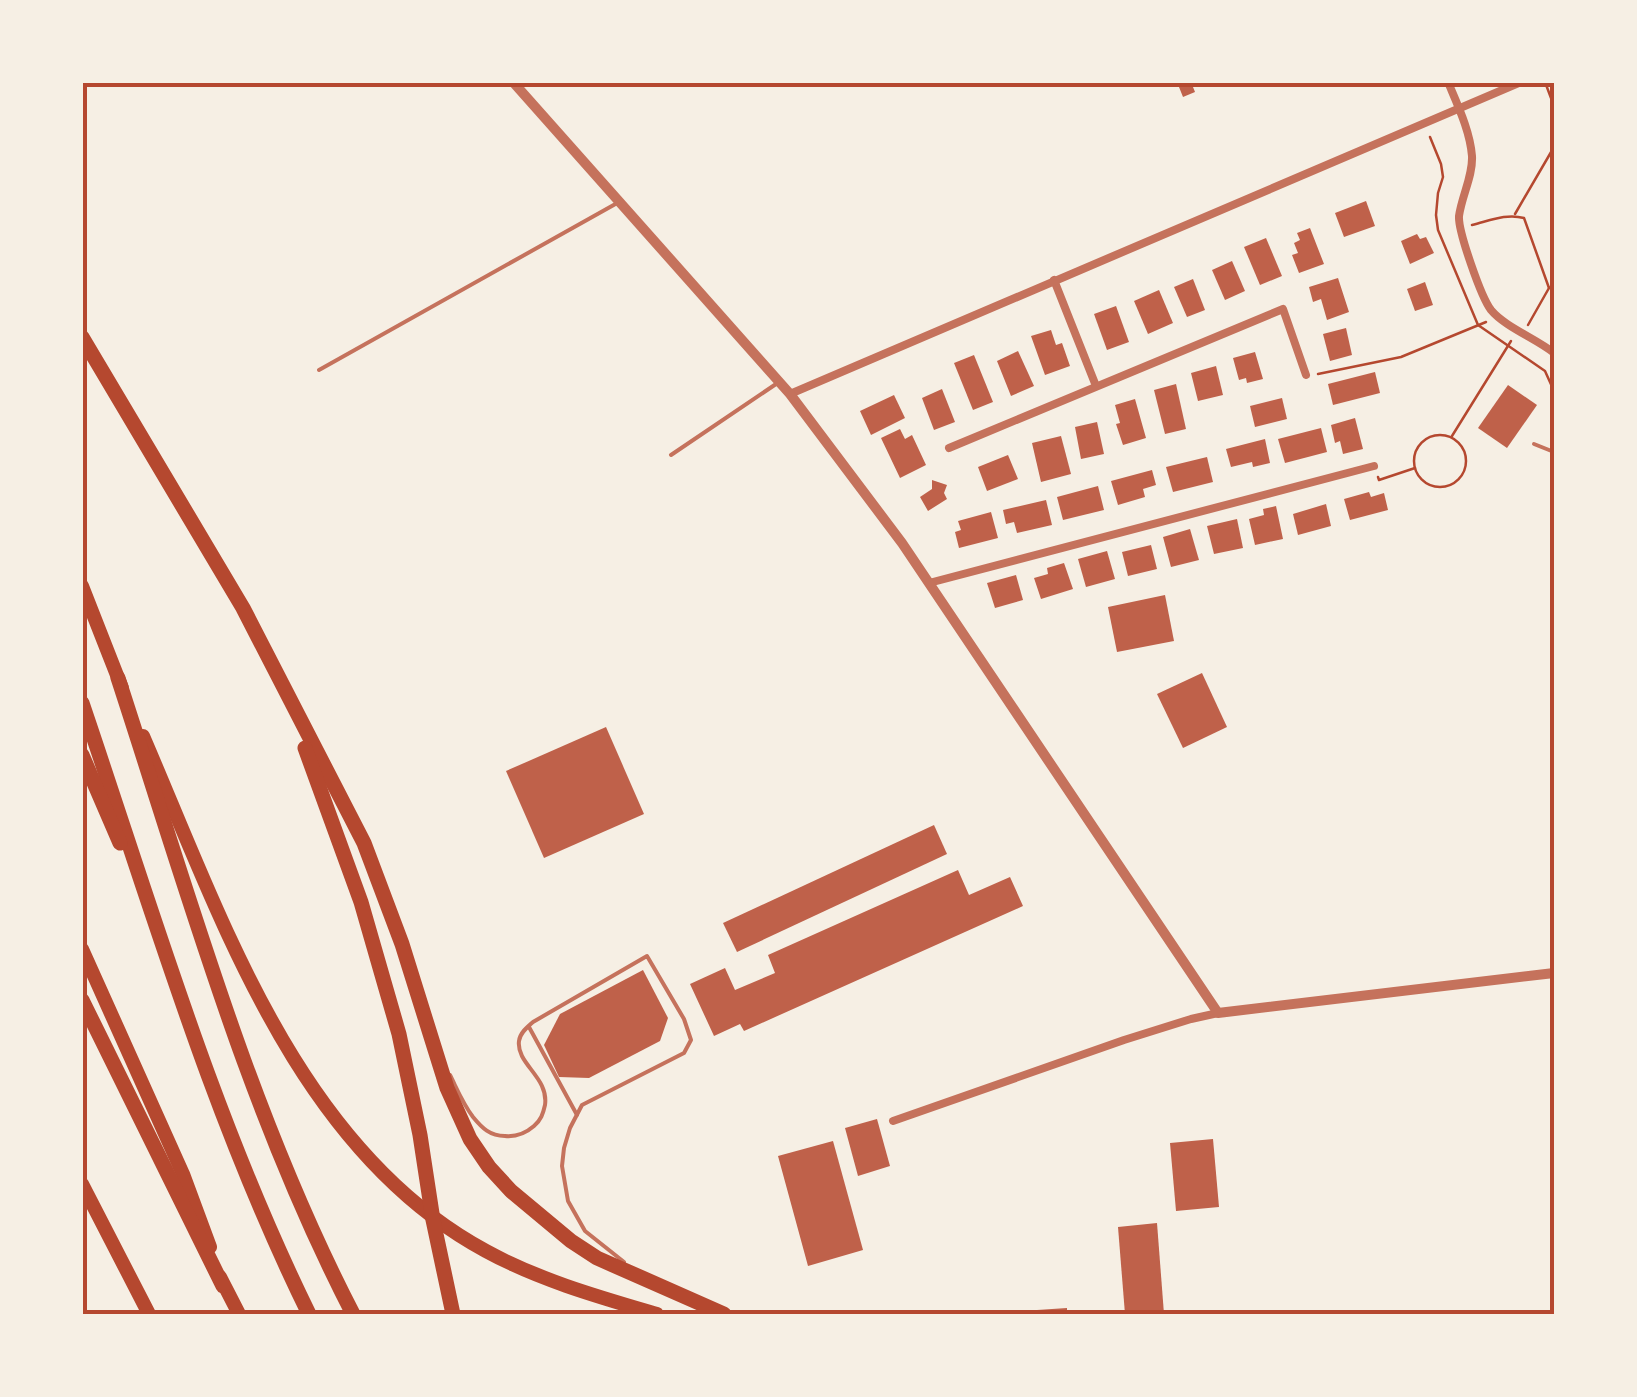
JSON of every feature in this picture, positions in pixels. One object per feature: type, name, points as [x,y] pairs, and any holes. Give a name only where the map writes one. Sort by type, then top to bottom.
[{"type":"highway","points":[[82,336],[243,608],[364,844],[402,944],[447,1088],[470,1139],[511,1191],[554,1229],[597,1258],[724,1314]]},
{"type":"highway","points":[[82,345],[131,421]]},
{"type":"highway","points":[[82,586],[237,954],[296,1062],[354,1143],[412,1200],[484,1250],[556,1282],[656,1314]]},
{"type":"highway","points":[[270,661],[292,711],[370,932],[399,1034],[453,1314]]},
{"type":"highway","points":[[118,678],[242,1057],[308,1220],[353,1314]]},
{"type":"highway","points":[[82,703],[231,1138],[309,1314]]},
{"type":"highway","points":[[82,754],[167,954]]},
{"type":"highway","points":[[82,949],[183,1174],[223,1286]]},
{"type":"highway","points":[[82,1000],[239,1314]]},
{"type":"highway","points":[[82,1184],[149,1314]]},
{"type":"street","points":[[513,82],[790,394],[861,486],[1218,1014]]},
{"type":"street","points":[[1448,82],[1470,140],[1472,157],[1460,229],[1485,299],[1492,311],[1554,353]]},
{"type":"street","points":[[790,394],[1521,82]]},
{"type":"street","points":[[1054,280],[1096,386]]},
{"type":"street","points":[[950,448],[1283,309],[1306,374]]},
{"type":"street","points":[[929,583],[1374,466]]},
{"type":"street","points":[[893,1122],[1190,1020],[1554,973]]},
{"type":"lane","points":[[319,370],[619,202]]},
{"type":"lane","points":[[671,456],[779,382]]},
{"type":"lane","points":[[1534,444],[1554,452]]},
{"type":"lane","points":[[428,1025],[469,1112],[484,1130],[498,1136],[514,1136],[538,1123],[546,1098],[544,1087],[520,1051],[519,1040],[528,1026],[647,956],[684,1019],[691,1040],[684,1053],[582,1104],[564,1148],[562,1166],[568,1201],[584,1231],[626,1264],[671,1291]]},
{"type":"lane","points":[[528,1026],[577,1115]]},
{"type":"path","points":[[1545,82],[1554,106]]},
{"type":"path","points":[[1514,215],[1554,147]]},
{"type":"path","points":[[1460,229],[1514,215],[1524,218],[1549,288]]},
{"type":"path","points":[[1452,438],[1554,285]]},
{"type":"path","points":[[1306,374],[1401,357],[1499,316]]},
{"type":"path","points":[[1434,436],[1459,443],[1466,459],[1465,468],[1447,486],[1430,486],[1415,468],[1415,452],[1434,436]]},
{"type":"path","points":[[1374,466],[1379,480],[1415,468]]},
{"type":"building","points":[[1177,82],[1191,82],[1195,92],[1183,97]]},
{"type":"building","points":[[1366,201],[1375,226],[1344,237],[1335,213]]},
{"type":"building","points":[[1310,228],[1324,264],[1299,273],[1292,255],[1298,253],[1294,243],[1300,240],[1297,233]]},
{"type":"building","points":[[1417,234],[1420,239],[1426,237],[1434,253],[1410,264],[1401,241]]},
{"type":"building","points":[[1266,238],[1282,276],[1260,285],[1244,247]]},
{"type":"building","points":[[1232,261],[1245,291],[1225,300],[1212,270]]},
{"type":"building","points":[[1338,278],[1349,312],[1327,320],[1321,299],[1313,302],[1309,287]]},
{"type":"building","points":[[1193,279],[1205,310],[1187,317],[1174,287]]},
{"type":"building","points":[[1425,282],[1433,305],[1415,311],[1407,289]]},
{"type":"building","points":[[1159,290],[1173,323],[1148,334],[1134,301]]},
{"type":"building","points":[[1116,306],[1129,342],[1107,350],[1094,314]]},
{"type":"building","points":[[1346,328],[1352,355],[1330,361],[1323,334]]},
{"type":"building","points":[[1051,330],[1056,345],[1062,343],[1070,366],[1045,375],[1031,336]]},
{"type":"building","points":[[1018,351],[1034,386],[1011,396],[997,361]]},
{"type":"building","points":[[1255,352],[1263,379],[1247,383],[1246,378],[1239,380],[1233,358]]},
{"type":"building","points":[[974,355],[993,402],[973,410],[954,363]]},
{"type":"building","points":[[1216,366],[1223,395],[1198,401],[1191,373]]},
{"type":"building","points":[[1375,372],[1380,393],[1333,405],[1328,384]]},
{"type":"building","points":[[1176,384],[1186,429],[1165,434],[1154,390]]},
{"type":"building","points":[[1508,385],[1537,405],[1507,448],[1478,428]]},
{"type":"building","points":[[942,389],[955,422],[934,430],[922,398]]},
{"type":"building","points":[[894,395],[905,418],[871,435],[860,411]]},
{"type":"building","points":[[1282,398],[1287,419],[1255,427],[1250,406]]},
{"type":"building","points":[[1135,399],[1146,438],[1123,445],[1115,405]]},
{"type":"building","points":[[1355,418],[1363,449],[1343,454],[1340,441],[1335,443],[1331,425]]},
{"type":"building","points":[[1097,422],[1104,454],[1081,459],[1075,427]]},
{"type":"building","points":[[1321,428],[1327,452],[1285,463],[1278,439]]},
{"type":"building","points":[[900,429],[905,439],[912,435],[926,465],[900,478],[881,438]]},
{"type":"building","points":[[1061,436],[1071,474],[1041,482],[1032,443]]},
{"type":"building","points":[[1265,439],[1270,463],[1231,467],[1226,449]]},
{"type":"building","points":[[1008,455],[1018,479],[987,491],[978,467]]},
{"type":"building","points":[[1207,457],[1213,482],[1173,492],[1166,467]]},
{"type":"building","points":[[1152,470],[1156,485],[1143,489],[1145,497],[1118,505],[1111,481]]},
{"type":"building","points":[[932,480],[947,485],[947,499],[928,511],[920,497],[932,489]]},
{"type":"building","points":[[1098,486],[1104,510],[1063,520],[1057,497]]},
{"type":"building","points":[[1369,492],[1371,497],[1384,493],[1388,510],[1350,520],[1344,499]]},
{"type":"building","points":[[1046,500],[1052,525],[1017,533],[1014,522],[1006,524],[1003,510]]},
{"type":"building","points":[[1326,504],[1331,526],[1298,535],[1293,514]]},
{"type":"building","points":[[1276,506],[1283,539],[1255,545],[1249,519]]},
{"type":"building","points":[[991,512],[998,538],[959,548],[955,532],[961,530],[958,521]]},
{"type":"building","points":[[1237,519],[1243,548],[1214,554],[1207,526]]},
{"type":"building","points":[[1190,529],[1199,560],[1171,567],[1163,537]]},
{"type":"building","points":[[1151,545],[1157,569],[1128,576],[1122,552]]},
{"type":"building","points":[[1107,551],[1115,579],[1086,587],[1078,559]]},
{"type":"building","points":[[1064,563],[1073,589],[1041,599],[1034,578],[1048,574],[1047,568]]},
{"type":"building","points":[[1016,575],[1023,600],[995,608],[987,583]]},
{"type":"building","points":[[1165,595],[1174,641],[1117,652],[1108,607]]},
{"type":"building","points":[[1202,673],[1227,727],[1183,748],[1157,694]]},
{"type":"building","points":[[606,727],[644,814],[544,858],[506,771]]},
{"type":"building","points":[[934,825],[947,854],[737,952],[723,923]]},
{"type":"building","points":[[958,870],[969,895],[1010,877],[1023,906],[744,1031],[740,1024],[714,1036],[690,984],[725,968],[735,990],[775,973],[768,955]]},
{"type":"building","points":[[643,970],[668,1018],[660,1041],[589,1078],[559,1077],[544,1045],[560,1014]]},
{"type":"building","points":[[877,1119],[890,1166],[858,1176],[845,1128]]},
{"type":"building","points":[[1213,1139],[1219,1207],[1176,1211],[1170,1143]]},
{"type":"building","points":[[833,1141],[863,1250],[808,1266],[778,1156]]},
{"type":"building","points":[[1157,1223],[1164,1314],[1125,1314],[1118,1227]]},
{"type":"building","points":[[1067,1308],[1067,1314],[1022,1314],[1022,1311]]}]
